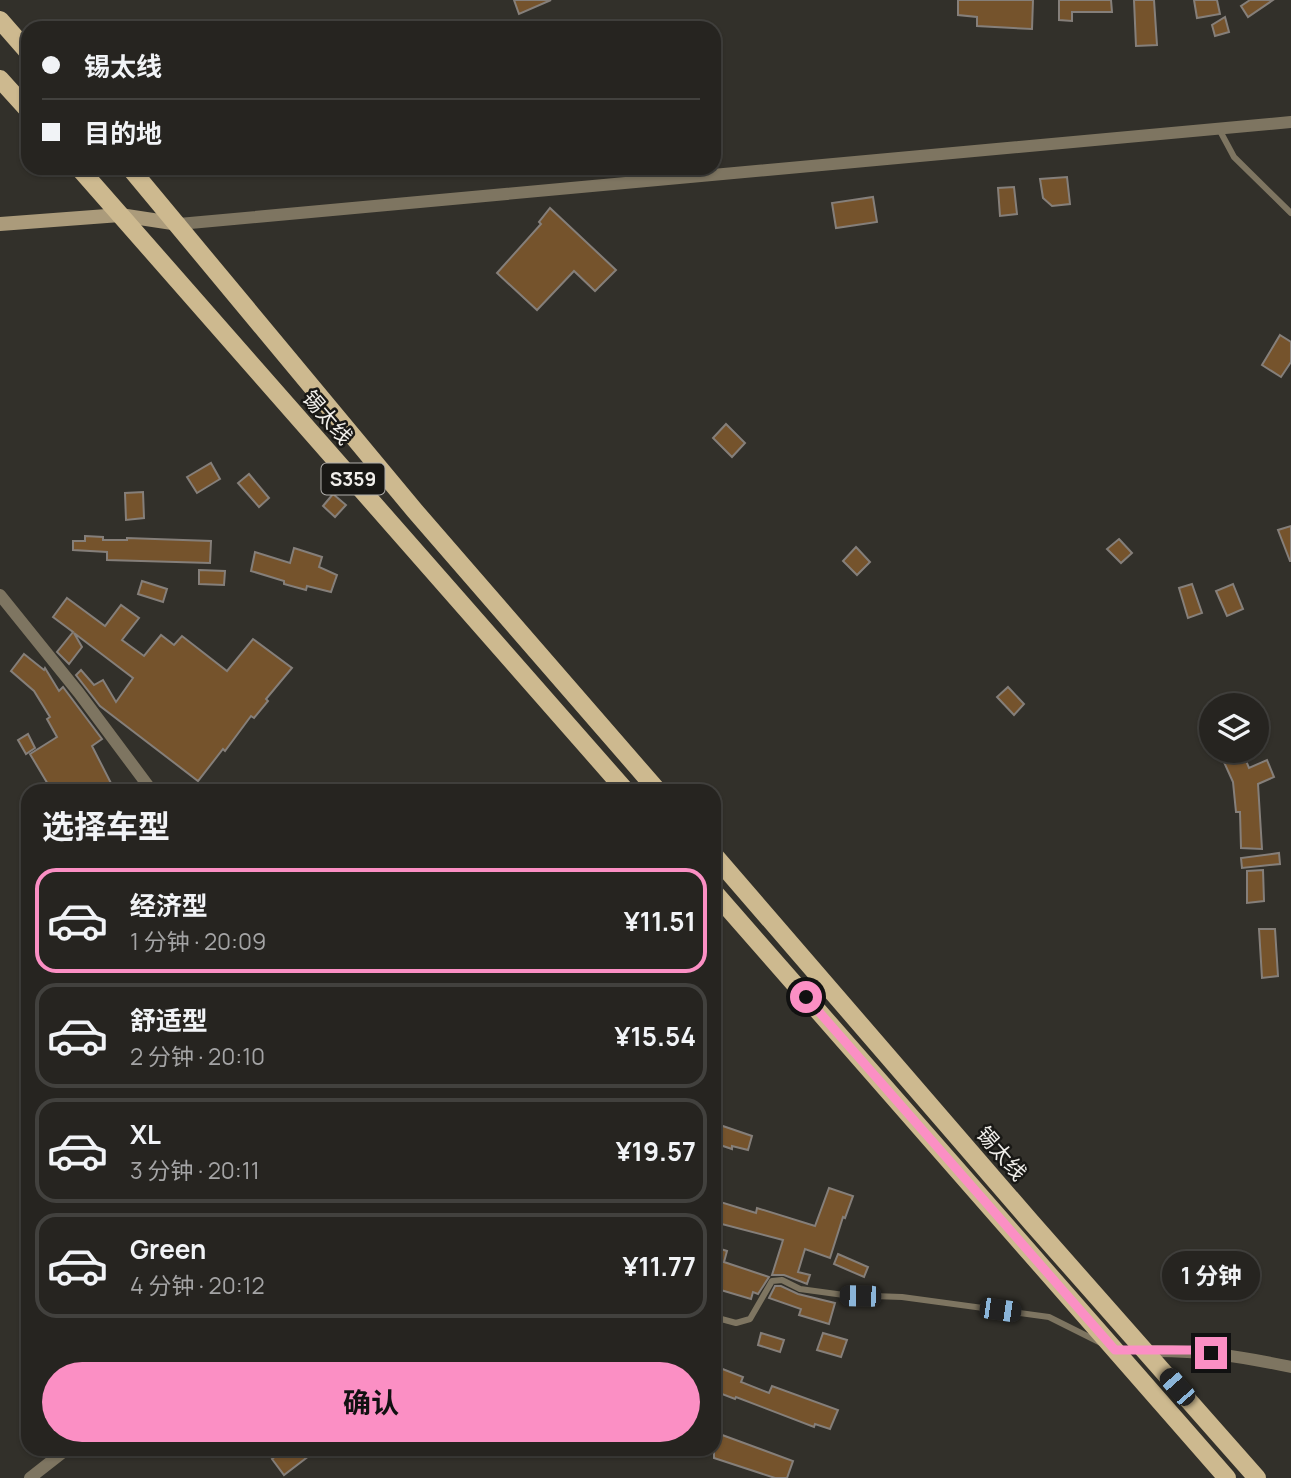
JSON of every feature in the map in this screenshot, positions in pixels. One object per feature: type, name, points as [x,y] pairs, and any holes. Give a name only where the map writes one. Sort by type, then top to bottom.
[{"type":"main road","points":[[0,20],[21,44]]},
{"type":"main road","points":[[0,79],[21,102]]},
{"type":"main road","name":"锡太线","points":[[85,175],[620,784]]},
{"type":"main road","name":"锡太线","points":[[136,175],[415,511],[652,784]]},
{"type":"main road","name":"锡太线","points":[[721,863],[1140,1351],[1257,1478]]},
{"type":"main road","points":[[721,900],[1120,1350],[1227,1478]]},
{"type":"street","points":[[721,174],[1291,122]]},
{"type":"street","points":[[0,224],[120,215],[179,224],[715,175]]},
{"type":"street","points":[[0,595],[79,693],[147,784]]},
{"type":"street","points":[[1140,1351],[1192,1350],[1291,1367]]},
{"type":"street","points":[[30,1478],[58,1456]]},
{"type":"lane","points":[[1219,129],[1234,157],[1291,213]]},
{"type":"lane","points":[[721,1319],[736,1323],[750,1319],[772,1281],[782,1280],[800,1289],[844,1295],[902,1297],[1049,1317],[1120,1350]]},
{"type":"building","points":[[514,0],[551,0],[519,14]]},
{"type":"building","points":[[958,0],[1033,0],[1032,29],[977,26],[977,17],[958,15]]},
{"type":"building","points":[[1059,0],[1111,0],[1112,12],[1072,12],[1072,21],[1059,20]]},
{"type":"building","points":[[1134,0],[1154,0],[1157,45],[1136,46]]},
{"type":"building","points":[[1194,0],[1217,0],[1220,14],[1197,18]]},
{"type":"building","points":[[1250,0],[1273,0],[1248,17],[1241,6]]},
{"type":"building","points":[[1225,17],[1229,32],[1215,36],[1212,25]]},
{"type":"building","points":[[1067,177],[1070,204],[1052,206],[1043,198],[1040,179]]},
{"type":"building","points":[[1014,187],[1017,214],[1000,216],[998,188]]},
{"type":"building","points":[[873,197],[877,222],[836,228],[832,203]]},
{"type":"building","points":[[550,208],[616,270],[595,291],[574,271],[537,310],[497,273],[541,224],[539,222]]},
{"type":"building","points":[[1280,335],[1291,342],[1291,362],[1281,377],[1262,365]]},
{"type":"building","points":[[726,424],[745,443],[732,457],[713,438]]},
{"type":"building","points":[[211,463],[220,479],[197,493],[187,477]]},
{"type":"building","points":[[249,474],[269,498],[259,507],[238,483]]},
{"type":"building","points":[[143,492],[144,518],[126,520],[125,493]]},
{"type":"building","points":[[333,494],[346,505],[335,517],[323,506]]},
{"type":"building","points":[[1291,526],[1291,561],[1290,561],[1278,530]]},
{"type":"building","points":[[85,536],[103,537],[103,540],[127,538],[211,541],[210,563],[107,560],[107,552],[73,550],[73,541],[85,541]]},
{"type":"building","points":[[1119,539],[1132,553],[1121,563],[1107,549]]},
{"type":"building","points":[[856,547],[870,562],[857,575],[843,561]]},
{"type":"building","points":[[294,548],[322,557],[319,567],[337,575],[331,592],[307,586],[306,590],[251,571],[255,552],[290,563]]},
{"type":"building","points":[[199,570],[225,571],[224,585],[199,584]]},
{"type":"building","points":[[142,581],[167,589],[163,602],[138,594]]},
{"type":"building","points":[[1192,584],[1202,613],[1188,618],[1179,588]]},
{"type":"building","points":[[1233,584],[1243,609],[1227,616],[1216,591]]},
{"type":"building","points":[[67,598],[105,626],[121,605],[139,618],[122,640],[144,656],[161,635],[174,645],[182,636],[227,671],[253,639],[292,668],[254,718],[251,716],[198,781],[100,706],[76,675],[81,670],[94,685],[103,680],[116,702],[133,678],[74,633],[82,647],[69,664],[57,652],[73,632],[53,617]]},
{"type":"building","points":[[24,654],[44,670],[45,668],[59,691],[63,687],[102,739],[92,746],[111,784],[48,784],[30,754],[57,737],[47,719],[50,717],[34,691],[11,671]]},
{"type":"building","points":[[1008,687],[1024,704],[1014,715],[997,697]]},
{"type":"building","points":[[28,734],[35,748],[26,754],[18,740]]},
{"type":"building","points":[[1224,763],[1247,763],[1249,768],[1268,763],[1274,777],[1258,784],[1262,849],[1241,848],[1240,812],[1236,812],[1233,782]]},
{"type":"building","points":[[1279,853],[1280,864],[1242,868],[1241,858]]},
{"type":"building","points":[[1263,870],[1264,901],[1247,903],[1247,871]]},
{"type":"building","points":[[1259,929],[1275,929],[1278,976],[1262,978]]},
{"type":"building","points":[[721,1125],[752,1136],[748,1150],[732,1146],[732,1149],[721,1145]]},
{"type":"building","points":[[829,1188],[853,1196],[830,1258],[805,1249],[798,1272],[810,1275],[807,1284],[784,1275],[772,1275],[783,1240],[721,1224],[721,1202],[756,1213],[757,1208],[815,1226]]},
{"type":"building","points":[[721,1249],[727,1251],[724,1262],[769,1277],[758,1294],[753,1292],[751,1299],[721,1290]]},
{"type":"building","points":[[838,1254],[868,1267],[864,1277],[834,1264]]},
{"type":"building","points":[[775,1286],[835,1303],[829,1324],[799,1315],[801,1309],[769,1298]]},
{"type":"building","points":[[761,1333],[784,1340],[780,1352],[758,1345]]},
{"type":"building","points":[[823,1333],[847,1340],[841,1357],[817,1350]]},
{"type":"building","points":[[721,1368],[743,1377],[741,1382],[769,1393],[772,1386],[838,1410],[830,1429],[815,1424],[814,1427],[736,1397],[735,1399],[721,1394]]},
{"type":"building","points":[[721,1435],[793,1461],[787,1478],[775,1478],[714,1458],[721,1456]]},
{"type":"building","points":[[276,1456],[309,1456],[284,1475],[272,1459]]},
{"type":"route","points":[[806,997],[1115,1350],[1192,1350],[1211,1353]]}]
